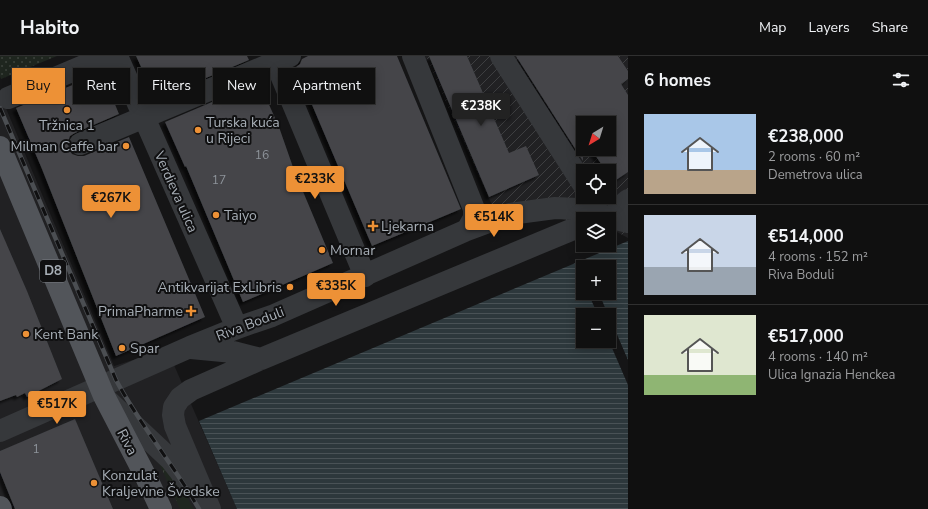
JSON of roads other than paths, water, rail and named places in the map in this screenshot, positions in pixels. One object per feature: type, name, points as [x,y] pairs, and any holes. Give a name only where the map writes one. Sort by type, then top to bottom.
[{"type":"main road","name":"D8","points":[[0,147],[102,392]]},
{"type":"main road","name":"Riva","points":[[102,392],[161,509]]},
{"type":"street","points":[[8,98],[107,56]]},
{"type":"street","name":"Verdieva ulica","points":[[117,56],[237,328]]},
{"type":"street","points":[[413,56],[472,202],[474,218],[467,230]]},
{"type":"street","points":[[501,56],[576,174]]},
{"type":"street","points":[[80,144],[280,58],[296,111],[366,276]]},
{"type":"street","points":[[555,208],[566,199],[576,185]]},
{"type":"street","points":[[610,212],[620,207],[628,200]]},
{"type":"street","name":"Riva Boduli","points":[[472,202],[482,208],[510,214]]},
{"type":"street","name":"Riva Boduli","points":[[0,431],[102,392],[190,348],[237,328],[272,316],[366,276],[467,230],[510,214],[530,210],[555,208],[578,209],[588,212]]},
{"type":"street","points":[[209,509],[175,426],[173,415],[174,407],[180,398],[191,390],[261,359],[576,227]]},
{"type":"street","points":[[190,348],[233,352],[261,359]]},
{"type":"street","points":[[102,392],[171,460],[209,509]]},
{"type":"railway","points":[[0,108],[116,380],[135,413],[199,509]]},
{"type":"place","name":"Tržnica 1","points":[[67,110]]},
{"type":"place","name":"Turska kuća u Rijeci","points":[[198,130]]},
{"type":"place","name":"Milman Caffe bar","points":[[126,146]]},
{"type":"place","name":"Taiyo","points":[[216,215]]},
{"type":"place","name":"Ljekarna","points":[[373,226]]},
{"type":"place","name":"Mornar","points":[[322,250]]},
{"type":"place","name":"Antikvarijat ExLibris","points":[[290,287]]},
{"type":"place","name":"PrimaPharme","points":[[191,311]]},
{"type":"place","name":"Kent Bank","points":[[26,334]]},
{"type":"place","name":"Spar","points":[[122,348]]},
{"type":"place","name":"Konzulat Kraljevine Švedske","points":[[94,483]]}]
